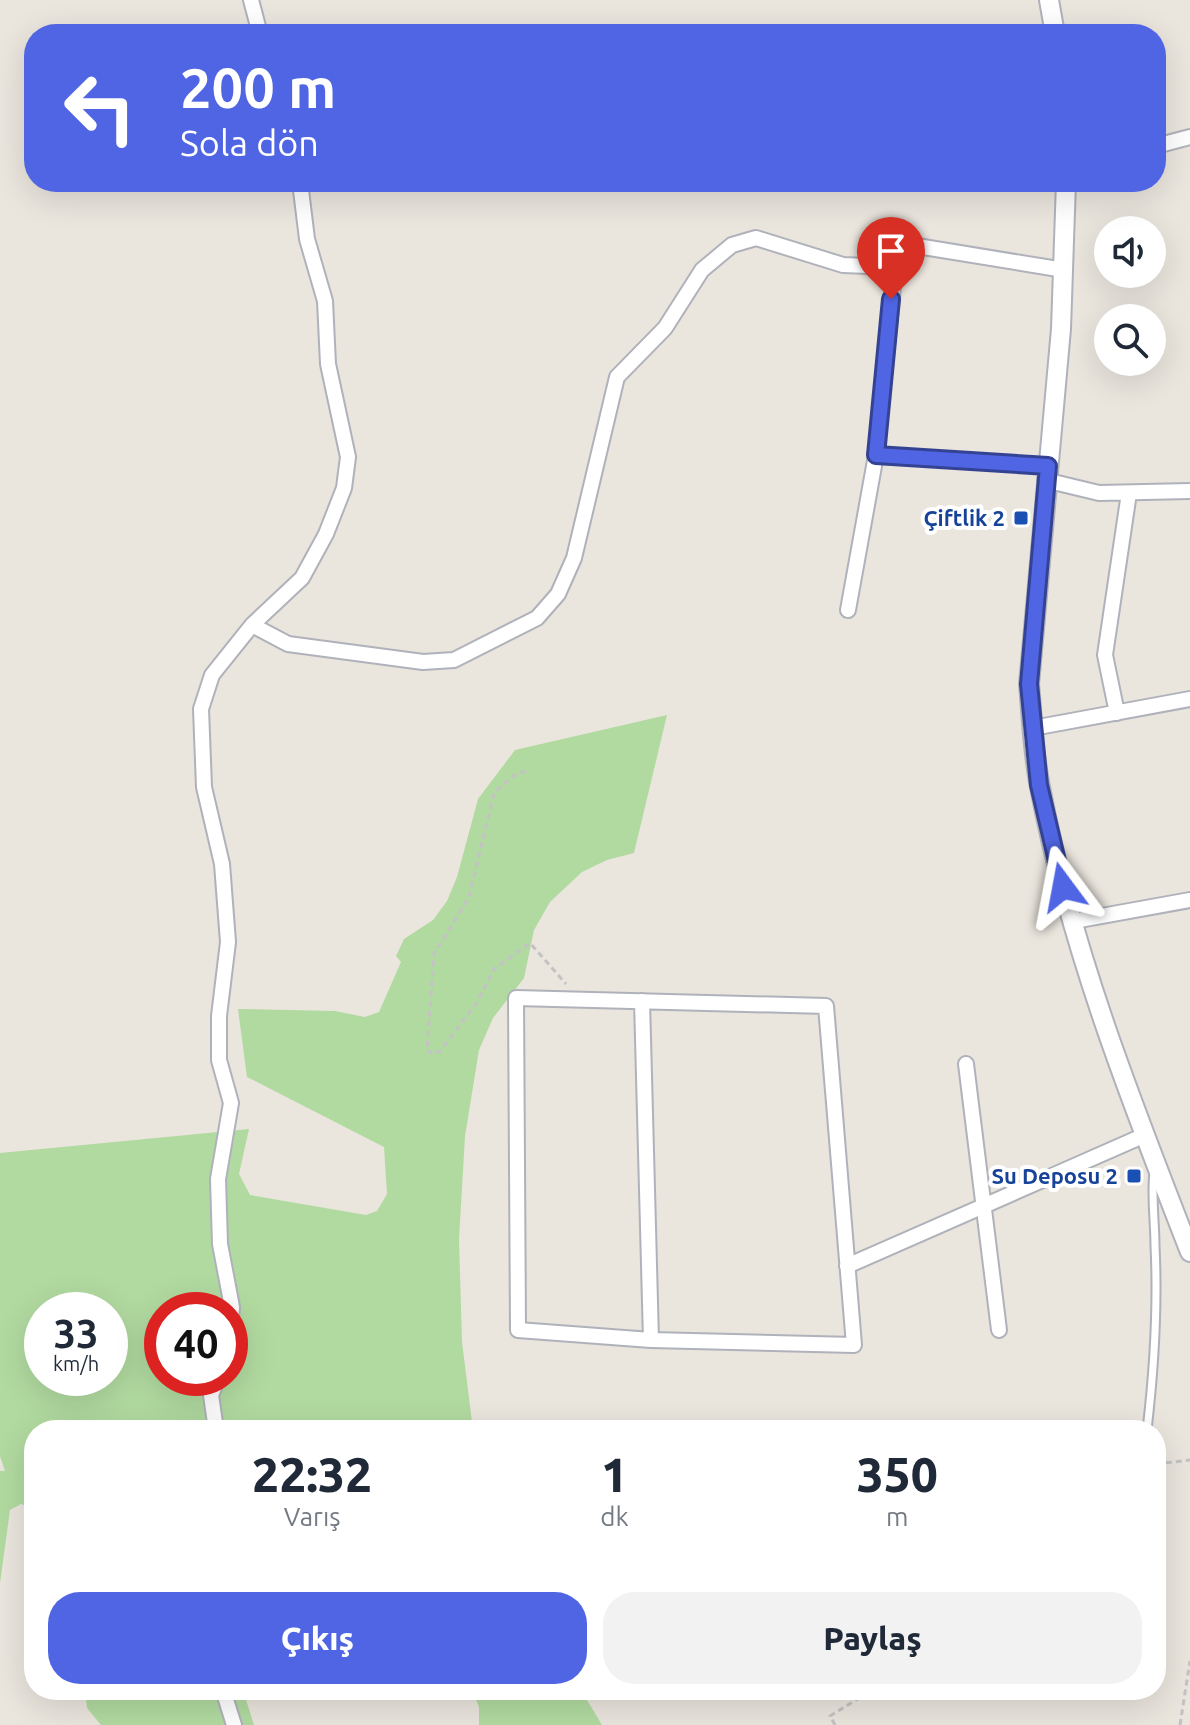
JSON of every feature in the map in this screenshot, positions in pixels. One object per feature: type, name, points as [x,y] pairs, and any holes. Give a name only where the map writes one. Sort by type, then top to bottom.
[{"type":"street","points":[[251,0],[257,24]]},
{"type":"street","points":[[1049,0],[1053,24]]},
{"type":"street","points":[[1166,143],[1190,137]]},
{"type":"street","points":[[229,1292],[220,1244],[218,1179],[231,1103],[219,1060],[219,1016],[228,942],[222,864],[204,787],[201,709],[212,675],[252,625],[302,578],[326,534],[344,488],[348,457],[328,364],[325,301],[307,239],[301,192]]},
{"type":"street","points":[[1066,192],[1064,270],[1029,684],[1039,785],[1074,921],[1145,1135],[1190,1252]]},
{"type":"street","points":[[252,625],[288,644],[423,662],[454,660],[537,618],[558,594],[574,558],[617,377],[665,328],[702,270],[732,245],[756,238],[843,265],[894,267]]},
{"type":"street","points":[[848,610],[876,455],[894,267],[900,252],[917,246],[1064,270]]},
{"type":"street","points":[[876,455],[1046,473],[1099,493],[1190,491]]},
{"type":"street","points":[[1117,713],[1105,655],[1129,493]]},
{"type":"street","points":[[1033,728],[1190,699]]},
{"type":"street","points":[[1074,921],[1190,900]]},
{"type":"street","points":[[516,998],[579,999],[826,1006],[854,1345],[651,1340],[518,1330],[516,998]]},
{"type":"street","points":[[642,1001],[651,1340]]},
{"type":"street","points":[[966,1064],[999,1330]]},
{"type":"street","points":[[847,1266],[1145,1135]]},
{"type":"street","points":[[211,1396],[215,1420]]},
{"type":"street","points":[[226,1700],[234,1725]]},
{"type":"lane","points":[[1148,1420],[1155,1316],[1151,1194],[1155,1162]]},
{"type":"path","points":[[526,771],[513,776],[494,793],[469,897],[434,954],[427,1050],[433,1054],[440,1051],[476,1004],[494,969],[530,943],[579,999]]},
{"type":"path","points":[[1166,1463],[1190,1460]]},
{"type":"path","points":[[1180,1725],[1190,1661]]},
{"type":"path","points":[[835,1725],[830,1716],[856,1700]]},
{"type":"green space","points":[[667,715],[634,853],[607,860],[582,872],[550,902],[534,930],[524,978],[493,1018],[479,1050],[465,1136],[459,1239],[462,1342],[472,1420],[24,1420],[24,1505],[10,1510],[0,1583],[0,1471],[5,1471],[0,1456],[0,1153],[249,1129],[239,1174],[250,1195],[366,1215],[377,1211],[387,1194],[384,1147],[247,1077],[238,1009],[335,1011],[365,1017],[379,1012],[401,962],[396,956],[404,939],[433,920],[447,901],[457,877],[478,799],[515,750]]},
{"type":"green space","points":[[86,1700],[246,1700],[254,1725],[101,1725],[87,1708]]},
{"type":"green space","points":[[476,1700],[587,1700],[602,1725],[479,1725]]},
{"type":"place","name":"Çiftlik 2","points":[[1021,518]]},
{"type":"place","name":"Su Deposu 2","points":[[1134,1176]]},
{"type":"route","points":[[891,299],[876,455],[1048,466],[1029,684],[1039,785],[1063,887]]}]
